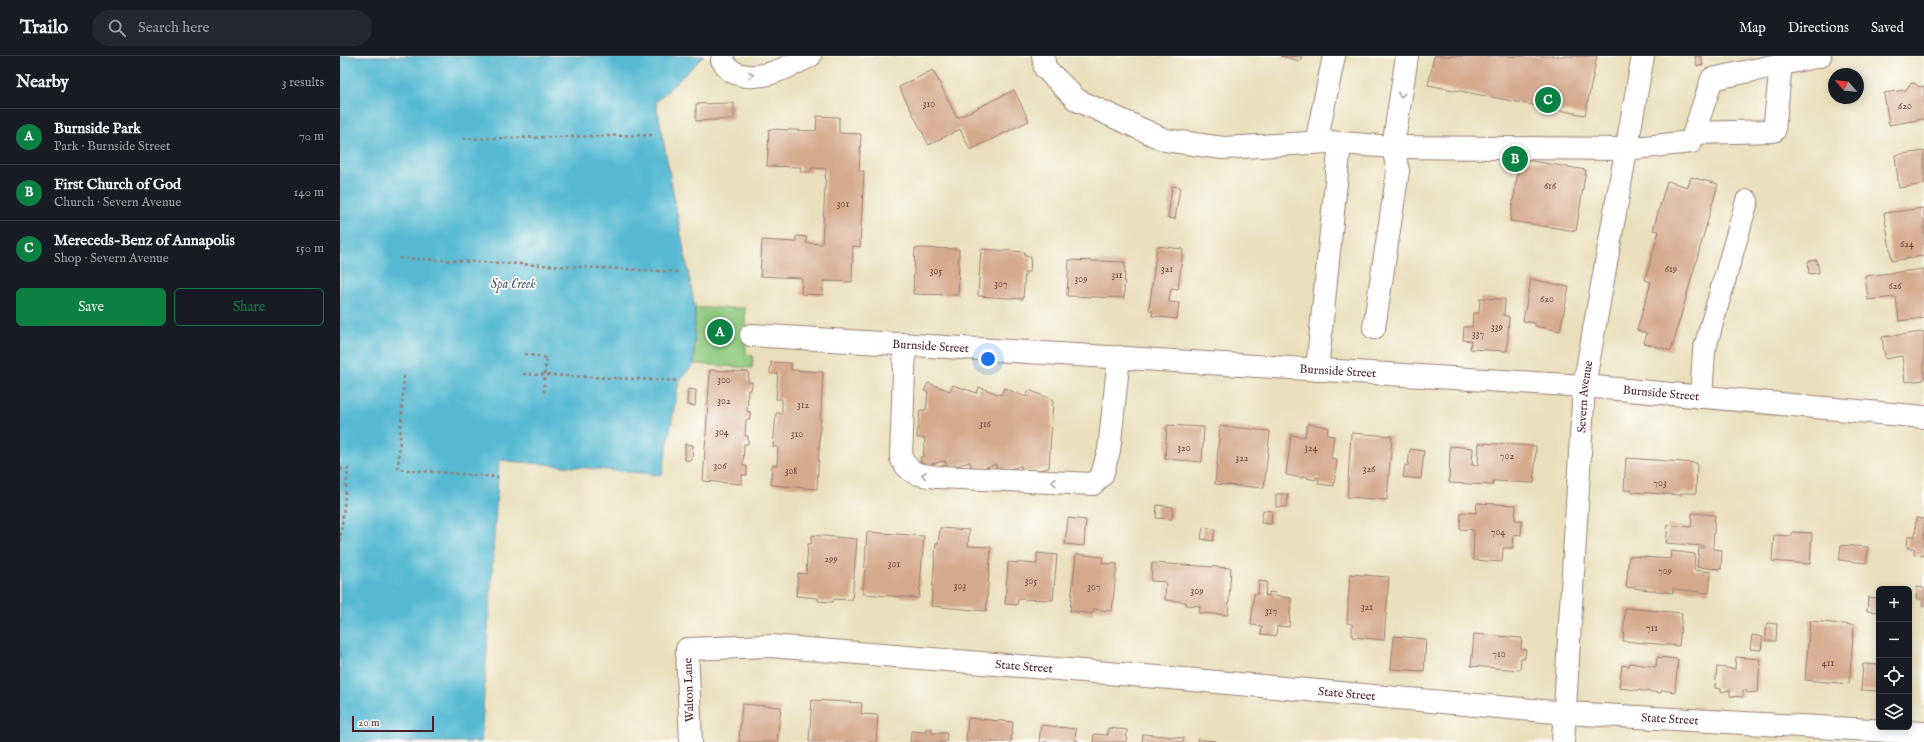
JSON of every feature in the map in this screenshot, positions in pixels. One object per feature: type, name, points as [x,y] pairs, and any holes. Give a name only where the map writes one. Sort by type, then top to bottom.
[{"type":"street","points":[[723,56],[722,60],[730,70],[747,76],[778,72],[810,56]]},
{"type":"street","points":[[1334,56],[1318,133],[1334,143]]},
{"type":"street","points":[[1374,328],[1398,171],[1393,147],[1407,56]]},
{"type":"street","name":"Severn Avenue","points":[[1563,742],[1566,713],[1584,386],[1643,56]]},
{"type":"street","points":[[1041,57],[1045,68],[1077,100],[1165,140],[1223,148],[1334,143],[1393,147],[1626,149],[1691,142],[1712,79],[1820,56]]},
{"type":"street","points":[[1694,133],[1774,131],[1782,64]]},
{"type":"street","points":[[1317,370],[1334,143]]},
{"type":"street","points":[[1701,397],[1704,351],[1747,201]]},
{"type":"street","name":"Burnside Street","points":[[751,335],[1584,386],[1924,418]]},
{"type":"street","points":[[905,344],[901,458],[906,466],[916,474],[938,477],[1093,484],[1102,475],[1109,450],[1119,357]]},
{"type":"street","name":"State Street","points":[[770,646],[1566,713],[1924,733]]},
{"type":"street","name":"Walton Lane","points":[[691,742],[687,649],[770,646]]},
{"type":"path","points":[[463,139],[653,135]]},
{"type":"path","points":[[399,258],[680,272]]},
{"type":"path","points":[[525,354],[547,358],[544,376],[544,393]]},
{"type":"path","points":[[523,374],[679,381]]},
{"type":"path","points":[[404,376],[398,469],[498,477]]},
{"type":"path","points":[[340,468],[348,469],[340,542]]},
{"type":"green space","points":[[695,308],[745,308],[746,354],[753,356],[752,368],[694,364]]},
{"type":"water","name":"Spa Creek","points":[[340,56],[704,56],[656,102],[695,308],[694,364],[679,381],[662,475],[499,460],[481,742],[340,742]]},
{"type":"building","points":[[1280,56],[1302,56],[1300,61]]},
{"type":"building","points":[[1434,56],[1597,56],[1585,115],[1428,85]]},
{"type":"building","points":[[1695,56],[1701,56],[1703,65],[1697,66]]},
{"type":"building","points":[[933,70],[957,118],[1014,90],[1029,121],[970,150],[960,129],[929,145],[899,87]]},
{"type":"building","points":[[1915,83],[1919,87],[1924,86],[1924,119],[1889,125],[1884,93],[1906,90],[1910,84]]},
{"type":"building","points":[[734,103],[734,119],[696,121],[696,104]]},
{"type":"building","points":[[817,116],[839,117],[839,133],[861,134],[859,171],[864,171],[860,247],[853,246],[852,282],[823,281],[823,295],[801,294],[802,278],[760,276],[762,240],[796,242],[796,236],[807,237],[806,243],[822,244],[826,169],[811,168],[811,172],[800,172],[801,167],[767,166],[769,129],[816,131]]},
{"type":"building","points":[[1924,151],[1924,184],[1899,188],[1895,155]]},
{"type":"building","points":[[1520,159],[1586,170],[1576,231],[1510,221]]},
{"type":"building","points":[[1691,177],[1718,184],[1671,351],[1644,343],[1647,333],[1637,330],[1651,282],[1645,280],[1659,231],[1653,230],[1667,181],[1688,187]]},
{"type":"building","points":[[1172,186],[1180,187],[1175,219],[1168,218]]},
{"type":"building","points":[[1924,208],[1924,256],[1892,261],[1884,213]]},
{"type":"building","points":[[1157,246],[1183,249],[1178,289],[1171,288],[1169,302],[1179,303],[1177,319],[1152,316],[1153,311],[1149,310]]},
{"type":"building","points":[[915,248],[959,249],[958,295],[913,294]]},
{"type":"building","points":[[981,249],[1025,252],[1024,256],[1031,257],[1030,272],[1025,272],[1023,299],[978,296]]},
{"type":"building","points":[[1069,260],[1125,262],[1124,298],[1067,296]]},
{"type":"building","points":[[1817,260],[1819,273],[1809,274],[1808,261]]},
{"type":"building","points":[[1924,269],[1924,318],[1899,321],[1896,297],[1868,300],[1865,276]]},
{"type":"building","points":[[1531,279],[1569,287],[1560,331],[1535,326],[1535,323],[1523,321]]},
{"type":"building","points":[[1480,298],[1505,299],[1504,316],[1509,316],[1507,351],[1470,349],[1471,341],[1463,340],[1464,327],[1472,327],[1473,313],[1479,313]]},
{"type":"building","points":[[1924,332],[1924,380],[1905,382],[1902,356],[1885,359],[1882,337]]},
{"type":"building","points":[[771,362],[791,363],[791,370],[823,372],[817,489],[771,485],[772,465],[777,465],[778,447],[773,447],[776,413],[782,413],[782,399],[776,399],[778,374],[770,374]]},
{"type":"building","points":[[710,370],[749,372],[748,382],[752,382],[751,390],[748,390],[747,411],[750,412],[750,417],[749,420],[746,420],[745,436],[748,436],[748,444],[744,444],[743,466],[747,466],[747,475],[742,475],[742,484],[703,481]]},
{"type":"building","points":[[928,383],[950,391],[953,385],[977,393],[979,387],[1001,395],[1004,388],[1026,397],[1029,390],[1053,400],[1049,468],[1022,473],[1021,466],[997,472],[996,464],[973,471],[970,462],[947,468],[945,461],[922,466],[920,457],[923,457],[925,438],[917,438],[920,410],[926,410],[928,392],[924,391]]},
{"type":"building","points":[[688,389],[696,390],[695,406],[687,405]]},
{"type":"building","points":[[1307,424],[1328,427],[1327,435],[1334,436],[1331,458],[1337,459],[1334,486],[1318,484],[1319,478],[1316,477],[1316,480],[1303,476],[1303,478],[1286,475],[1291,435],[1305,437]]},
{"type":"building","points":[[1167,425],[1204,427],[1202,462],[1165,459]]},
{"type":"building","points":[[1220,426],[1270,431],[1264,488],[1215,484]]},
{"type":"building","points":[[1351,433],[1392,436],[1387,500],[1347,497]]},
{"type":"building","points":[[1479,443],[1536,446],[1534,483],[1493,481],[1493,485],[1449,483],[1450,446],[1473,448],[1472,465],[1478,465]]},
{"type":"building","points":[[685,444],[693,445],[692,460],[685,460]]},
{"type":"building","points":[[1410,449],[1424,451],[1421,479],[1403,477],[1405,465],[1408,466]]},
{"type":"building","points":[[1626,458],[1697,463],[1696,493],[1681,493],[1681,495],[1632,492],[1632,490],[1624,490]]},
{"type":"building","points":[[1276,494],[1288,494],[1287,507],[1276,507]]},
{"type":"building","points":[[1477,503],[1516,505],[1515,520],[1522,520],[1521,535],[1514,534],[1513,548],[1503,548],[1502,562],[1473,560],[1474,530],[1460,529],[1461,512],[1476,513]]},
{"type":"building","points":[[1157,505],[1173,507],[1172,519],[1156,518]]},
{"type":"building","points":[[1263,510],[1272,511],[1271,524],[1261,523]]},
{"type":"building","points":[[1692,513],[1715,515],[1713,547],[1714,549],[1722,550],[1721,569],[1697,567],[1699,548],[1704,548],[1704,546],[1666,543],[1668,525],[1691,527]]},
{"type":"building","points":[[1068,518],[1086,520],[1084,546],[1065,544]]},
{"type":"building","points":[[1916,518],[1924,519],[1924,556],[1914,555],[1914,548],[1907,548],[1908,536],[1915,536]]},
{"type":"building","points":[[1203,527],[1215,529],[1213,541],[1201,539]]},
{"type":"building","points":[[940,528],[969,530],[968,546],[991,547],[986,611],[931,606],[936,543],[938,543]]},
{"type":"building","points":[[867,532],[924,536],[919,598],[863,594]]},
{"type":"building","points":[[1792,532],[1812,533],[1810,564],[1772,561],[1774,535],[1792,536]]},
{"type":"building","points":[[812,535],[857,539],[852,600],[834,599],[833,602],[831,602],[818,601],[818,598],[796,596],[798,573],[806,574],[808,544],[811,544]]},
{"type":"building","points":[[1841,545],[1868,547],[1866,563],[1839,560]]},
{"type":"building","points":[[1671,551],[1695,554],[1694,570],[1711,572],[1709,593],[1673,589],[1673,593],[1626,587],[1629,556],[1670,559]]},
{"type":"building","points":[[1037,553],[1057,555],[1053,600],[1018,599],[1017,605],[1005,604],[1008,562],[1037,564]]},
{"type":"building","points":[[1076,554],[1103,557],[1102,563],[1117,564],[1112,611],[1094,609],[1093,614],[1070,611]]},
{"type":"building","points":[[1152,563],[1231,568],[1228,615],[1199,613],[1200,606],[1186,605],[1186,602],[1165,600],[1166,582],[1151,581]]},
{"type":"building","points":[[1350,574],[1389,577],[1384,640],[1352,637],[1352,624],[1347,623]]},
{"type":"building","points":[[1259,581],[1267,582],[1265,595],[1269,596],[1269,592],[1276,593],[1275,596],[1291,598],[1289,627],[1277,626],[1276,636],[1261,634],[1262,626],[1251,625],[1254,594],[1258,594]]},
{"type":"building","points":[[1917,587],[1924,588],[1924,607],[1922,607],[1922,599],[1916,599]]},
{"type":"building","points":[[1868,597],[1876,598],[1876,612],[1867,611]]},
{"type":"building","points":[[1625,608],[1682,613],[1679,646],[1623,641]]},
{"type":"building","points":[[1810,621],[1854,625],[1849,684],[1805,680]]},
{"type":"building","points":[[1767,623],[1777,624],[1776,641],[1765,641]]},
{"type":"building","points":[[1474,634],[1522,638],[1521,649],[1526,649],[1525,658],[1521,658],[1520,670],[1471,666]]},
{"type":"building","points":[[1752,635],[1763,637],[1761,650],[1750,649]]},
{"type":"building","points":[[1394,636],[1426,639],[1424,671],[1391,669]]},
{"type":"building","points":[[1657,657],[1678,659],[1675,692],[1662,690],[1661,693],[1619,688],[1622,665],[1629,666],[1630,663],[1656,667]]},
{"type":"building","points":[[1736,657],[1760,659],[1758,692],[1747,693],[1747,691],[1743,690],[1743,697],[1730,696],[1730,690],[1721,692],[1721,689],[1715,688],[1717,667],[1735,669]]},
{"type":"building","points":[[1863,664],[1876,665],[1876,691],[1861,690]]},
{"type":"building","points":[[812,700],[862,703],[861,714],[878,715],[876,742],[809,742]]},
{"type":"building","points":[[742,704],[781,707],[777,742],[739,742]]},
{"type":"building","points":[[968,718],[1013,722],[1011,742],[966,742]]},
{"type":"building","points":[[1041,725],[1076,729],[1075,740],[1078,740],[1078,742],[1039,742]]},
{"type":"building","points":[[1108,728],[1127,730],[1126,742],[1093,742],[1094,734],[1108,735]]},
{"type":"building","points":[[925,729],[932,729],[932,733],[947,733],[946,742],[910,742],[911,731],[926,732]]},
{"type":"building","points":[[1143,734],[1184,738],[1183,742],[1142,742]]},
{"type":"building","points":[[1197,739],[1216,741],[1216,742],[1197,742]]},
{"type":"place","name":"Mereceds-Benz of Annapolis","points":[[1548,100]]},
{"type":"place","name":"First Church of God","points":[[1515,159]]},
{"type":"place","name":"Burnside Park","points":[[720,332]]}]
